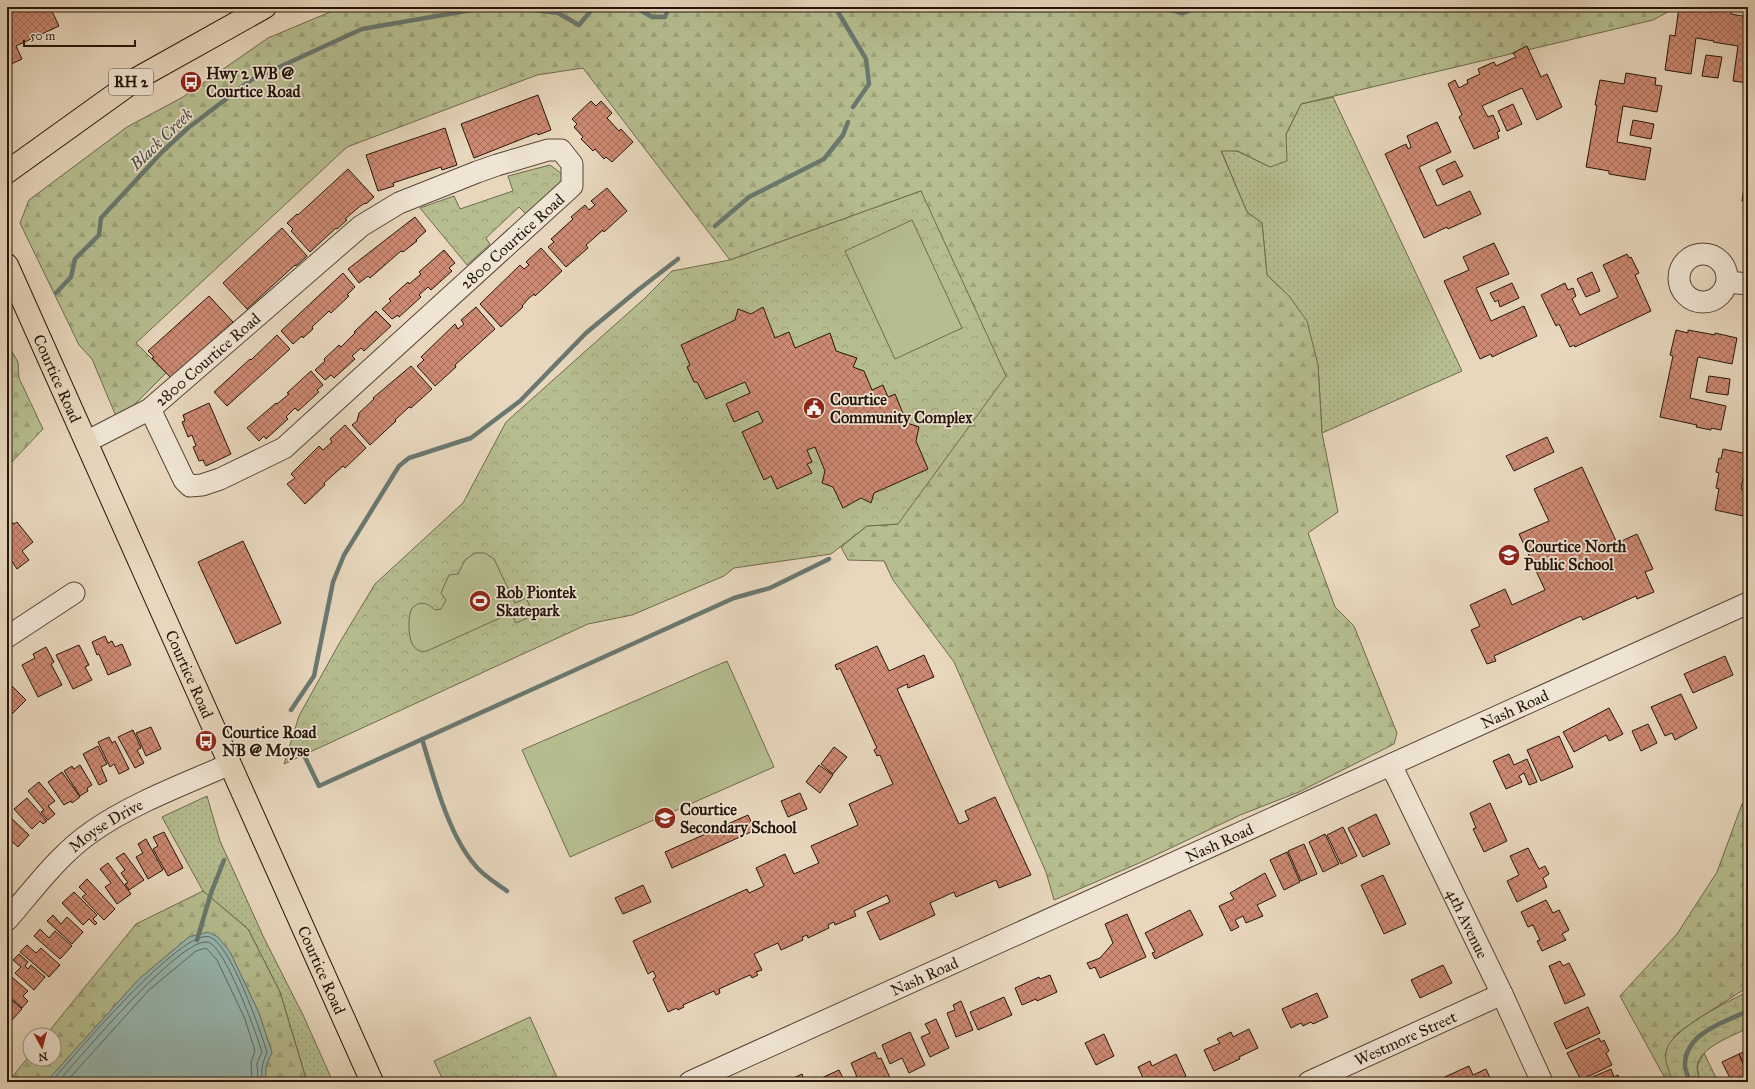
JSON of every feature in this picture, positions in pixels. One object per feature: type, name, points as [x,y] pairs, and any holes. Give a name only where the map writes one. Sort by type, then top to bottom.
[{"type":"main road","name":"RH 2","points":[[7,172],[138,78],[265,7]]},
{"type":"main road","name":"Courtice Road","points":[[7,265],[13,288],[86,442],[372,1082]]},
{"type":"street","name":"2800 Courtice Road","points":[[86,442],[150,409],[361,226],[399,202],[497,165],[548,150],[561,150],[572,164],[572,186],[284,448],[220,479],[202,485],[190,486],[184,480],[150,409]]},
{"type":"street","points":[[1728,282],[1748,284]]},
{"type":"street","points":[[7,637],[74,593]]},
{"type":"street","name":"Nash Road","points":[[690,1082],[1391,764],[1746,609]]},
{"type":"street","name":"Moyse Drive","points":[[7,920],[60,858],[93,831],[131,809],[230,764]]},
{"type":"street","name":"4th Avenue","points":[[1391,764],[1502,994],[1542,1082]]},
{"type":"street","name":"Westmore Street","points":[[1309,1082],[1502,994]]},
{"type":"green space","points":[[342,7],[1677,7],[1653,20],[1301,104],[1286,134],[1287,161],[1270,167],[1238,151],[1221,151],[1247,212],[1262,223],[1267,275],[1289,296],[1307,321],[1318,365],[1322,433],[1338,512],[1308,533],[1335,607],[1354,626],[1397,733],[1394,744],[1299,792],[1240,815],[1137,864],[1054,900],[1046,872],[954,662],[893,580],[884,561],[848,560],[841,547],[867,526],[898,524],[921,191],[730,260],[583,68],[537,75],[347,147],[136,343],[166,373],[118,421],[92,359],[79,345],[20,223],[29,200],[127,127],[183,97],[268,38]]},
{"type":"green space","points":[[1333,97],[1462,371],[1322,433],[1318,365],[1289,296],[1267,275],[1262,223],[1247,212],[1221,150],[1237,151],[1270,167],[1301,104]]},
{"type":"green space","points":[[550,165],[562,174],[564,183],[528,216],[519,207],[486,238],[490,244],[467,265],[420,208],[454,196],[460,209],[513,191],[508,176]]},
{"type":"green space","points":[[921,191],[1006,376],[898,524],[867,526],[831,554],[734,568],[724,576],[632,615],[588,624],[284,764],[299,716],[340,642],[375,584],[463,503],[506,422],[645,298],[672,271],[730,260]]},
{"type":"green space","points":[[912,220],[962,328],[895,359],[845,251]]},
{"type":"green space","points":[[7,343],[18,362],[19,378],[43,429],[7,467]]},
{"type":"green space","name":"Rob Piontek Skatepark","points":[[475,553],[485,553],[494,559],[515,603],[526,598],[534,615],[516,623],[511,613],[427,651],[420,651],[412,643],[410,637],[409,622],[411,610],[420,603],[429,605],[435,610],[441,609],[446,600],[441,593],[449,575],[458,574],[465,560]]},
{"type":"green space","points":[[727,661],[774,767],[570,857],[522,750]]},
{"type":"green space","points":[[207,796],[220,841],[264,938],[303,1015],[333,1082],[307,1082],[280,992],[248,929],[203,891],[162,817]]},
{"type":"green space","points":[[1748,797],[1748,987],[1674,1036],[1669,1071],[1673,1082],[1667,1082],[1620,996],[1677,934],[1717,872],[1742,804]]},
{"type":"green space","points":[[203,891],[248,929],[280,992],[307,1082],[269,1082],[266,1071],[267,1064],[272,1053],[259,1013],[230,952],[189,937],[139,979],[62,1064],[62,1027],[52,1027],[136,924]]},
{"type":"green space","points":[[1748,992],[1748,1028],[1718,1043],[1704,1054],[1699,1060],[1697,1067],[1700,1082],[1673,1082],[1666,1059],[1666,1052],[1670,1043],[1677,1035],[1701,1017]]},
{"type":"green space","points":[[530,1017],[559,1082],[444,1082],[434,1061]]},
{"type":"green space","points":[[1704,1053],[1718,1082],[1700,1082],[1697,1066]]},
{"type":"green space","points":[[22,1065],[22,1067],[60,1067],[46,1082],[8,1082]]},
{"type":"water","points":[[208,932],[218,937],[230,952],[259,1013],[272,1053],[267,1064],[266,1071],[269,1082],[46,1082],[60,1067],[62,1067],[62,1064],[139,979],[189,937]]},
{"type":"building","points":[[7,7],[13,7],[14,9],[19,7],[50,7],[59,26],[16,46],[22,59],[7,66]]},
{"type":"building","points":[[1679,7],[1690,7],[1689,9],[1712,12],[1713,7],[1732,8],[1731,14],[1748,17],[1748,83],[1733,81],[1738,46],[1696,38],[1691,74],[1665,70],[1670,35],[1675,36]]},
{"type":"building","points":[[1527,46],[1541,77],[1547,74],[1562,107],[1537,120],[1522,88],[1482,106],[1488,117],[1493,115],[1500,131],[1497,132],[1499,138],[1474,149],[1459,117],[1462,115],[1448,84],[1455,80],[1459,88],[1468,83],[1467,80],[1480,74],[1478,69],[1494,62],[1496,66],[1516,57],[1513,53]]},
{"type":"building","points":[[1706,55],[1722,57],[1718,78],[1702,76]]},
{"type":"building","points":[[1626,73],[1656,78],[1655,85],[1662,86],[1657,112],[1623,106],[1617,142],[1651,148],[1645,180],[1609,174],[1609,171],[1586,167],[1600,80],[1624,84]]},
{"type":"building","points":[[538,95],[551,130],[538,135],[537,133],[474,158],[461,124]]},
{"type":"building","points":[[591,101],[596,106],[601,101],[612,113],[607,118],[619,131],[621,129],[633,142],[612,162],[606,157],[604,159],[595,149],[593,151],[581,139],[583,137],[574,127],[577,124],[572,119]]},
{"type":"building","points":[[1513,104],[1522,124],[1507,131],[1498,111]]},
{"type":"building","points":[[1633,120],[1654,124],[1651,139],[1630,135]]},
{"type":"building","points":[[1437,122],[1451,152],[1419,167],[1437,206],[1470,191],[1481,214],[1448,229],[1447,227],[1424,238],[1385,154],[1406,144],[1408,149],[1411,147],[1407,136]]},
{"type":"building","points":[[445,128],[457,165],[442,170],[441,167],[393,183],[394,186],[378,191],[366,155]]},
{"type":"building","points":[[1455,161],[1463,176],[1443,185],[1436,170]]},
{"type":"building","points":[[348,169],[374,197],[345,219],[347,220],[310,252],[291,231],[293,229],[287,223],[297,214],[298,215]]},
{"type":"building","points":[[1748,169],[1748,202],[1742,201]]},
{"type":"building","points":[[607,188],[627,211],[604,232],[603,230],[586,245],[588,248],[566,267],[548,247],[554,242],[551,239],[573,219],[571,217],[585,205],[589,210],[595,205],[591,201]]},
{"type":"building","points":[[415,217],[426,231],[416,240],[417,241],[403,252],[401,251],[370,278],[368,276],[359,283],[348,269]]},
{"type":"building","points":[[282,228],[307,256],[247,309],[223,283]]},
{"type":"building","points":[[1494,243],[1509,274],[1476,288],[1491,321],[1524,306],[1537,336],[1492,357],[1491,354],[1480,359],[1444,281],[1469,270],[1463,257]]},
{"type":"building","points":[[541,248],[562,271],[535,296],[534,294],[528,299],[522,306],[523,307],[501,327],[480,304],[520,265],[524,269],[529,265],[526,262]]},
{"type":"building","points":[[444,250],[455,263],[449,268],[452,271],[431,290],[428,287],[419,295],[421,297],[399,317],[398,315],[392,319],[382,309],[391,301],[389,299],[408,282],[409,284],[421,274],[419,272]]},
{"type":"building","points":[[1627,254],[1629,258],[1631,257],[1639,273],[1635,275],[1651,311],[1575,347],[1574,345],[1570,347],[1559,324],[1556,326],[1541,295],[1565,283],[1568,290],[1573,288],[1576,296],[1572,299],[1580,315],[1618,297],[1603,265]]},
{"type":"building","points":[[1592,272],[1600,291],[1586,297],[1577,279]]},
{"type":"building","points":[[343,273],[355,287],[347,295],[349,296],[331,313],[329,311],[303,338],[302,336],[293,344],[281,331]]},
{"type":"building","points":[[1512,283],[1519,298],[1500,307],[1498,300],[1495,302],[1490,293]]},
{"type":"building","points":[[209,296],[233,322],[171,378],[152,358],[154,357],[148,351]]},
{"type":"building","points":[[476,307],[495,329],[455,365],[456,367],[435,386],[417,366],[424,360],[421,357],[455,324],[458,329],[464,324],[461,320]]},
{"type":"building","name":"Courtice Community Complex","points":[[763,307],[775,338],[789,332],[795,348],[830,333],[836,351],[857,358],[853,367],[864,371],[872,390],[883,385],[888,397],[895,394],[907,423],[919,427],[916,441],[928,469],[874,493],[871,503],[861,498],[843,508],[833,487],[822,483],[825,471],[815,447],[807,450],[812,462],[807,464],[812,473],[777,489],[771,476],[764,480],[742,432],[763,422],[758,411],[734,422],[726,404],[750,393],[745,382],[706,399],[697,382],[694,382],[687,367],[690,365],[681,345],[735,320],[738,309],[751,314]]},
{"type":"building","points":[[376,311],[391,326],[364,351],[361,348],[352,356],[355,359],[334,378],[331,375],[325,380],[315,370],[325,361],[324,359],[339,345],[341,347]]},
{"type":"building","points":[[1676,330],[1688,333],[1688,330],[1715,335],[1715,333],[1737,338],[1732,364],[1698,357],[1690,398],[1726,406],[1721,430],[1696,427],[1697,425],[1660,417],[1673,356],[1670,355]]},
{"type":"building","points":[[277,335],[290,349],[227,406],[214,392]]},
{"type":"building","points":[[411,366],[432,389],[411,408],[409,407],[370,445],[352,425],[357,421],[359,413],[374,399],[373,398]]},
{"type":"building","points":[[311,371],[323,385],[317,390],[319,392],[298,411],[295,408],[286,417],[288,419],[266,439],[264,436],[259,441],[247,428],[289,394],[287,393]]},
{"type":"building","points":[[1709,376],[1730,379],[1728,395],[1706,392]]},
{"type":"building","points":[[209,403],[231,454],[206,466],[203,460],[199,461],[193,447],[196,446],[192,435],[188,437],[182,422],[185,421],[183,415]]},
{"type":"building","points":[[345,425],[366,448],[345,468],[343,466],[324,483],[325,485],[305,504],[287,484],[295,478],[291,474],[319,446],[323,450],[332,442],[330,439]]},
{"type":"building","points":[[1547,437],[1554,452],[1514,471],[1506,456]]},
{"type":"building","points":[[1723,449],[1748,454],[1741,489],[1748,491],[1748,517],[1715,510],[1719,489],[1716,488],[1719,473],[1716,472],[1719,458],[1721,459]]},
{"type":"building","points":[[1582,467],[1617,543],[1637,534],[1653,569],[1645,572],[1654,592],[1637,599],[1636,596],[1583,620],[1581,616],[1494,656],[1496,661],[1487,664],[1471,630],[1480,626],[1470,605],[1505,589],[1512,605],[1545,590],[1519,534],[1549,521],[1534,489]]},
{"type":"building","points":[[12,522],[14,524],[17,522],[33,542],[22,551],[29,560],[17,569],[9,557],[12,555],[7,549],[7,526]]},
{"type":"building","points":[[243,541],[281,623],[236,644],[198,562]]},
{"type":"building","points":[[105,636],[108,643],[112,641],[115,647],[122,644],[131,665],[108,675],[92,642]]},
{"type":"building","points":[[79,645],[89,665],[85,667],[92,680],[73,689],[56,655]]},
{"type":"building","points":[[877,646],[889,671],[924,655],[934,677],[908,688],[907,684],[897,689],[959,824],[969,820],[965,811],[995,797],[1031,875],[999,888],[996,880],[956,897],[954,892],[930,903],[935,915],[880,940],[867,912],[890,902],[887,895],[854,911],[856,916],[835,925],[834,922],[828,925],[829,928],[808,938],[807,935],[802,937],[803,940],[781,950],[778,943],[754,954],[762,970],[756,972],[758,975],[752,978],[750,975],[719,989],[720,993],[716,995],[714,991],[683,1005],[684,1007],[678,1010],[677,1008],[668,1012],[653,979],[656,977],[653,971],[648,974],[633,941],[747,889],[749,893],[764,886],[756,868],[785,854],[794,874],[819,863],[811,846],[858,825],[849,804],[893,784],[880,755],[877,756],[874,750],[877,748],[840,668],[837,670],[835,665]]},
{"type":"building","points":[[46,647],[54,662],[51,664],[62,685],[38,697],[22,665],[35,658],[33,654]]},
{"type":"building","points":[[1725,656],[1733,675],[1693,693],[1684,674]]},
{"type":"building","points":[[12,686],[26,700],[12,714],[7,709],[7,691]]},
{"type":"building","points":[[1681,694],[1697,728],[1675,740],[1672,733],[1665,736],[1651,707]]},
{"type":"building","points":[[1609,708],[1623,734],[1609,741],[1606,735],[1574,752],[1563,732]]},
{"type":"building","points":[[1648,724],[1657,743],[1641,751],[1632,731]]},
{"type":"building","points":[[151,727],[161,749],[146,756],[136,733]]},
{"type":"building","points":[[133,730],[141,748],[137,750],[144,763],[135,768],[118,737]]},
{"type":"building","points":[[1559,736],[1573,767],[1541,781],[1527,750]]},
{"type":"building","points":[[109,737],[112,743],[115,741],[129,769],[119,774],[114,764],[110,767],[98,742]]},
{"type":"building","points":[[98,746],[107,764],[101,767],[107,781],[99,785],[83,754]]},
{"type":"building","points":[[834,747],[847,757],[833,774],[821,764]]},
{"type":"building","points":[[1509,754],[1514,765],[1527,759],[1537,782],[1529,785],[1524,773],[1519,776],[1522,782],[1506,789],[1493,761]]},
{"type":"building","points":[[80,765],[92,785],[87,788],[88,791],[80,796],[64,771],[72,766],[74,769]]},
{"type":"building","points":[[819,765],[833,775],[820,793],[806,782]]},
{"type":"building","points":[[62,772],[80,797],[72,803],[71,801],[64,805],[48,782]]},
{"type":"building","points":[[39,782],[55,801],[48,806],[55,814],[48,820],[41,812],[44,810],[28,791]]},
{"type":"building","points":[[800,793],[807,809],[788,817],[781,801]]},
{"type":"building","points":[[27,798],[47,821],[43,824],[40,821],[32,829],[14,809]]},
{"type":"building","points":[[1490,803],[1507,841],[1484,852],[1473,829],[1476,828],[1470,813]]},
{"type":"building","points":[[1376,814],[1390,844],[1363,857],[1348,828]]},
{"type":"building","points":[[8,815],[29,835],[18,847],[7,837]]},
{"type":"building","points":[[748,815],[755,830],[672,868],[665,852]]},
{"type":"building","points":[[1343,827],[1357,856],[1341,864],[1327,835]]},
{"type":"building","points":[[164,832],[183,868],[168,876],[153,849],[158,846],[153,837]]},
{"type":"building","points":[[1325,834],[1339,864],[1323,872],[1309,842]]},
{"type":"building","points":[[146,839],[163,870],[148,879],[136,857],[143,853],[138,844]]},
{"type":"building","points":[[1304,844],[1317,874],[1301,881],[1288,851]]},
{"type":"building","points":[[1528,848],[1539,869],[1545,866],[1549,874],[1543,878],[1547,887],[1517,902],[1507,881],[1519,875],[1510,856]]},
{"type":"building","points":[[1287,852],[1300,882],[1284,890],[1270,860]]},
{"type":"building","points":[[124,853],[144,880],[129,890],[125,884],[128,883],[121,873],[125,870],[116,858]]},
{"type":"building","points":[[108,863],[131,894],[117,904],[105,887],[111,883],[100,869]]},
{"type":"building","points":[[1265,873],[1276,896],[1257,905],[1263,916],[1246,923],[1243,916],[1235,920],[1239,927],[1231,931],[1219,906],[1234,899],[1230,893]]},
{"type":"building","points":[[1383,875],[1406,924],[1384,934],[1361,885]]},
{"type":"building","points":[[87,879],[115,909],[104,920],[82,897],[86,894],[79,887]]},
{"type":"building","points":[[643,885],[651,902],[623,914],[615,898]]},
{"type":"building","points":[[74,892],[97,915],[93,919],[97,923],[95,925],[89,919],[83,925],[62,903]]},
{"type":"building","points":[[1546,900],[1553,913],[1559,910],[1569,930],[1562,934],[1566,940],[1542,951],[1537,941],[1540,940],[1533,925],[1528,927],[1521,912]]},
{"type":"building","points":[[1190,910],[1203,935],[1155,959],[1152,953],[1155,952],[1145,933]]},
{"type":"building","points":[[1127,914],[1146,957],[1100,978],[1095,967],[1090,969],[1087,963],[1100,958],[1113,943],[1105,924]]},
{"type":"building","points":[[53,915],[61,924],[67,917],[83,932],[72,944],[47,921]]},
{"type":"building","points":[[40,929],[49,938],[55,931],[72,946],[60,959],[34,936]]},
{"type":"building","points":[[27,945],[36,953],[41,948],[60,965],[49,977],[20,952]]},
{"type":"building","points":[[19,954],[28,962],[25,966],[28,969],[31,965],[45,977],[34,990],[15,973],[21,967],[13,960]]},
{"type":"building","points":[[1560,961],[1563,966],[1569,963],[1585,995],[1565,1004],[1549,966]]},
{"type":"building","points":[[1443,965],[1452,983],[1420,998],[1411,980]]},
{"type":"building","points":[[7,973],[28,991],[23,996],[28,1001],[22,1008],[7,994]]},
{"type":"building","points":[[1050,975],[1057,992],[1037,1001],[1036,999],[1022,1005],[1015,988],[1039,977],[1040,979]]},
{"type":"building","points":[[1317,993],[1328,1017],[1313,1024],[1311,1022],[1303,1026],[1301,1023],[1291,1028],[1282,1009]]},
{"type":"building","points":[[7,996],[22,1009],[11,1021],[7,1018]]},
{"type":"building","points":[[1004,997],[1012,1015],[978,1030],[970,1012]]},
{"type":"building","points":[[961,1001],[973,1030],[956,1037],[947,1013],[955,1010],[953,1005]]},
{"type":"building","points":[[1588,1007],[1600,1033],[1566,1049],[1554,1023]]},
{"type":"building","points":[[936,1019],[949,1048],[930,1057],[921,1037],[930,1033],[925,1024]]},
{"type":"building","points":[[1249,1029],[1258,1048],[1239,1057],[1240,1059],[1214,1071],[1204,1050],[1220,1043],[1217,1039],[1231,1032],[1233,1037]]},
{"type":"building","points":[[910,1032],[925,1065],[909,1073],[902,1058],[890,1064],[882,1045]]},
{"type":"building","points":[[1104,1034],[1114,1056],[1096,1065],[1085,1043]]},
{"type":"building","points":[[1599,1038],[1601,1042],[1604,1040],[1609,1051],[1606,1053],[1612,1065],[1581,1080],[1567,1053]]},
{"type":"building","points":[[1748,1050],[1748,1074],[1739,1054]]},
{"type":"building","points":[[875,1052],[878,1059],[881,1058],[892,1082],[855,1082],[857,1081],[855,1077],[857,1077],[851,1063]]},
{"type":"building","points":[[1176,1054],[1186,1076],[1174,1082],[1145,1082],[1138,1067],[1150,1061],[1152,1066]]},
{"type":"building","points":[[1739,1054],[1748,1074],[1748,1078],[1744,1080],[1745,1082],[1732,1082],[1722,1062]]},
{"type":"building","points":[[1469,1066],[1473,1075],[1486,1069],[1492,1082],[1439,1082],[1438,1080]]},
{"type":"building","points":[[1611,1069],[1614,1077],[1618,1075],[1621,1082],[1581,1082]]},
{"type":"building","points":[[839,1070],[845,1082],[815,1082],[815,1081]]},
{"type":"building","points":[[802,1074],[805,1082],[785,1082]]},
{"type":"waterway","name":"Black Creek","points":[[56,293],[71,277],[75,259],[99,235],[101,218],[163,151],[188,128],[251,80],[362,29],[489,7]]},
{"type":"waterway","name":"Black Creek","points":[[510,7],[558,13],[579,25],[594,7]]},
{"type":"waterway","name":"Black Creek","points":[[635,7],[652,17],[665,17],[669,7]]},
{"type":"waterway","points":[[837,7],[838,12],[866,59],[869,84],[853,107]]},
{"type":"waterway","name":"Black Creek","points":[[1120,7],[1136,7]]},
{"type":"waterway","name":"Black Creek","points":[[1160,7],[1182,13],[1201,7]]},
{"type":"waterway","points":[[715,226],[749,197],[824,159],[843,135],[848,122]]},
{"type":"waterway","points":[[291,710],[314,676],[333,582],[344,555],[399,466],[409,458],[471,438],[520,401],[586,333],[678,259]]},
{"type":"waterway","points":[[305,757],[319,786],[734,598],[770,588],[829,559]]},
{"type":"waterway","points":[[422,739],[437,788],[449,821],[457,837],[477,868],[489,879],[507,891]]},
{"type":"waterway","points":[[197,940],[211,893],[224,860]]},
{"type":"waterway","points":[[1690,1082],[1685,1067],[1686,1056],[1691,1046],[1707,1031],[1748,1011]]},
{"type":"place","name":"Hwy 2 WB @ Courtice Road","points":[[191,82]]},
{"type":"place","name":"Courtice Community Complex","points":[[814,408]]},
{"type":"place","name":"Courtice North Public School","points":[[1509,555]]},
{"type":"place","name":"Rob Piontek Skatepark","points":[[480,601]]},
{"type":"place","name":"Courtice Road NB @ Moyse","points":[[206,741]]},
{"type":"place","name":"Courtice Secondary School","points":[[665,818]]}]
